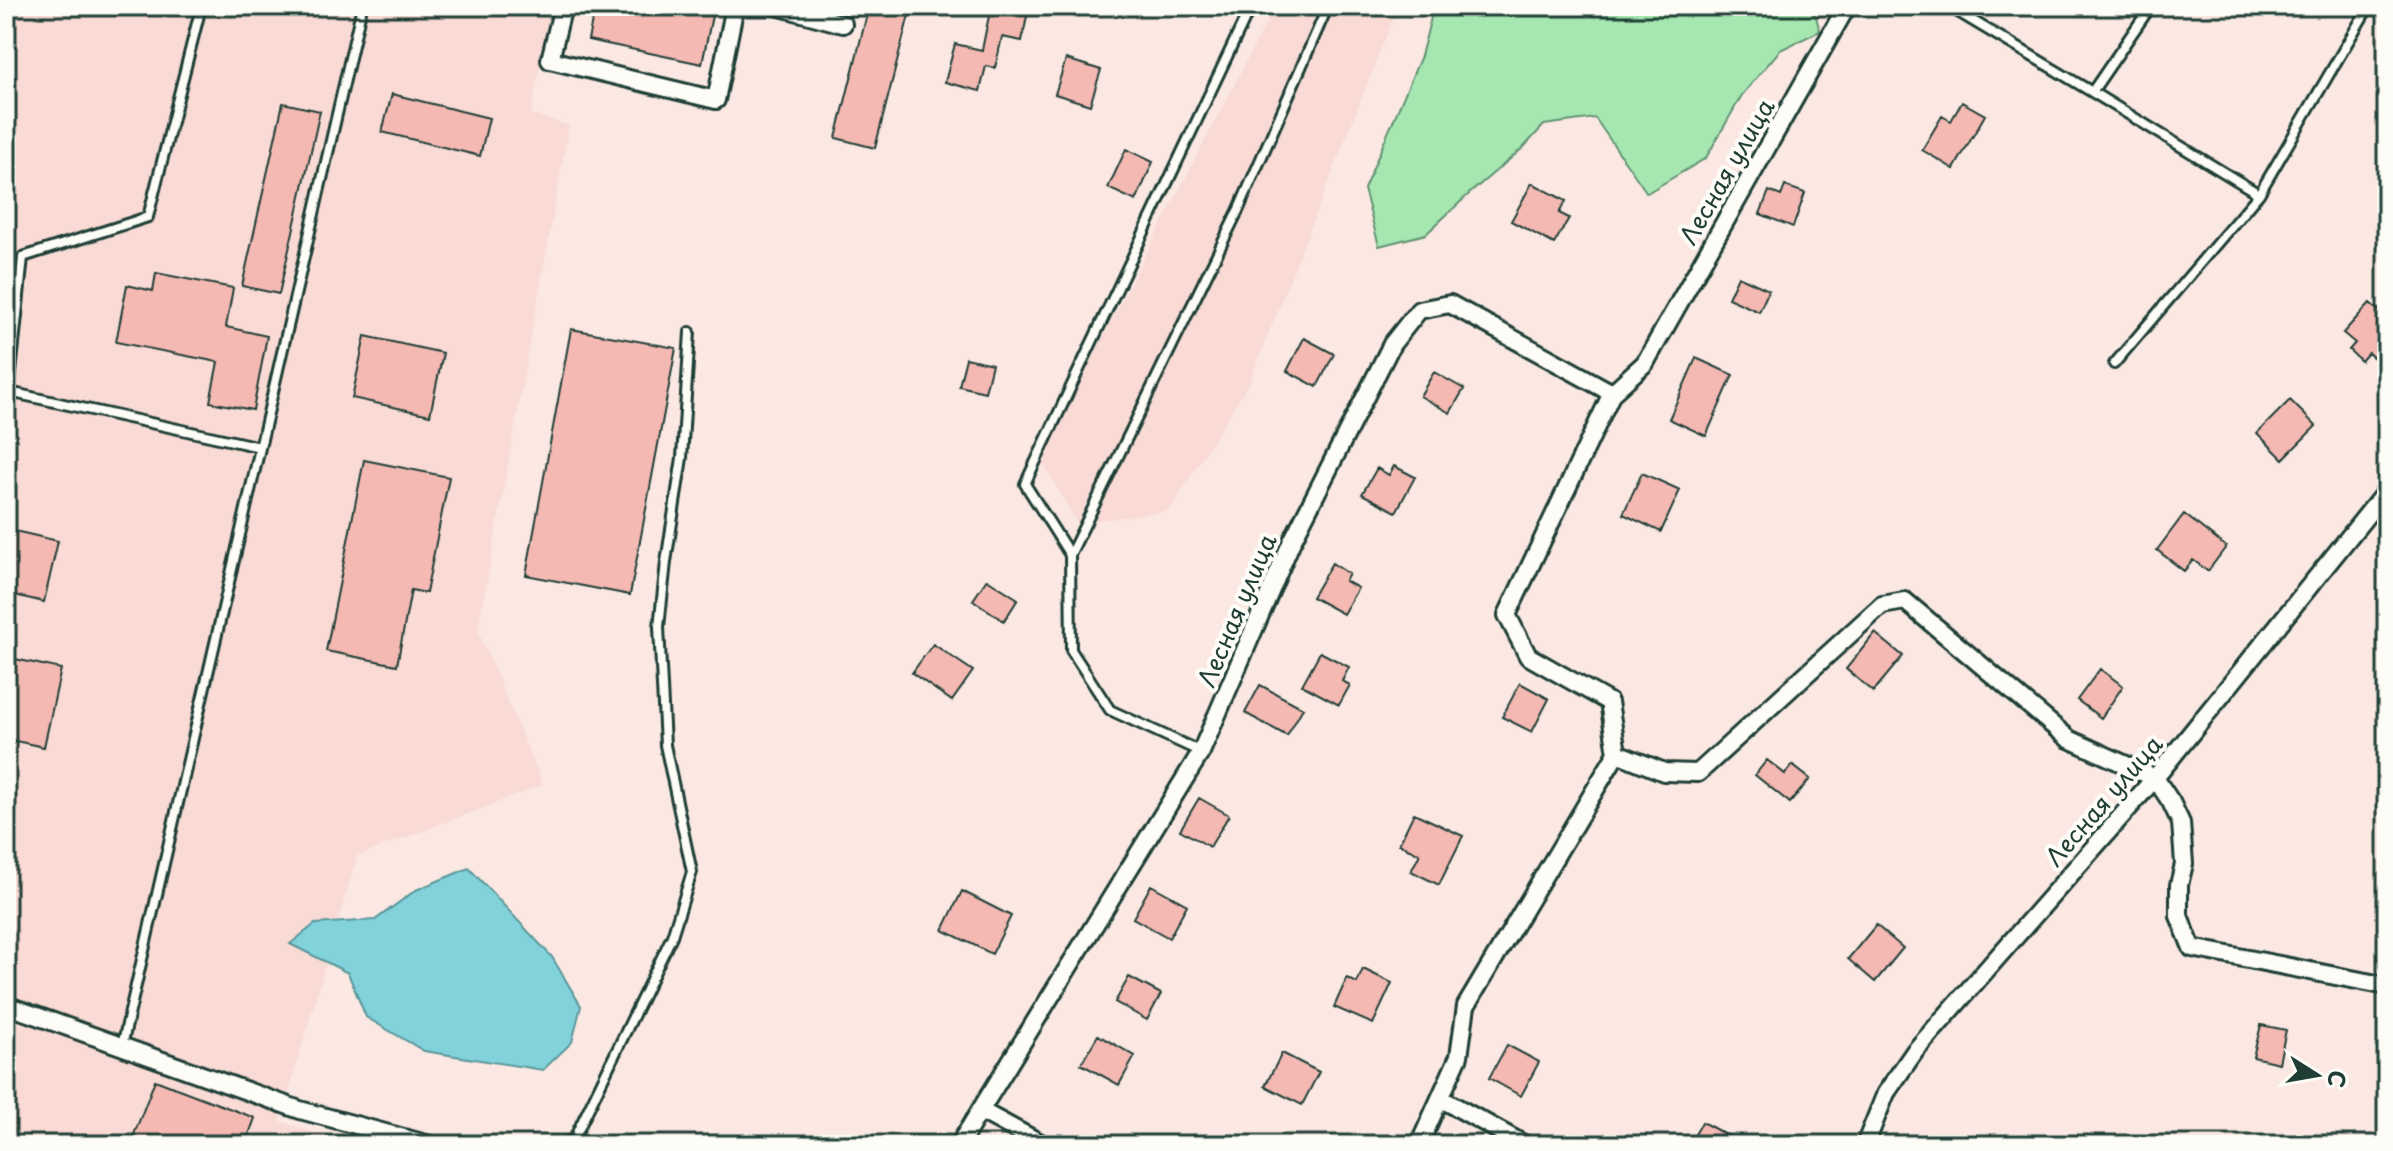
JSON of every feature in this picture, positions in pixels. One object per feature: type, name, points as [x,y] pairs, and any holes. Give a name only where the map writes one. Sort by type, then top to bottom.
[{"type":"street","points":[[563,6],[550,60],[716,100],[735,6]]},
{"type":"street","points":[[776,6],[843,24]]},
{"type":"street","name":"Лесная улица","points":[[1617,753],[1609,702],[1528,656],[1507,615],[1612,393],[1645,363],[1847,6]]},
{"type":"street","name":"Лесная улица","points":[[959,1145],[1201,752],[1292,541],[1392,344],[1419,310],[1450,304],[1612,393]]},
{"type":"street","name":"Лесная улица","points":[[1865,1145],[1886,1093],[1915,1051],[2155,778],[2387,490]]},
{"type":"street","points":[[1419,1145],[1459,1056],[1466,1006],[1617,753],[1664,772],[1698,773],[1882,605],[1905,601],[2069,739],[2155,778],[2181,823],[2184,864],[2179,885],[2179,916],[2192,948],[2387,986]]},
{"type":"street","points":[[6,1005],[300,1110],[430,1145]]},
{"type":"street","points":[[1440,1098],[1525,1145]]},
{"type":"street","points":[[981,1111],[1044,1145]]},
{"type":"lane","points":[[122,1046],[362,6]]},
{"type":"lane","points":[[1070,555],[1025,484],[1251,6]]},
{"type":"lane","points":[[1201,752],[1110,710],[1071,650],[1070,555],[1238,211],[1328,6]]},
{"type":"lane","points":[[1948,6],[2259,194]]},
{"type":"lane","points":[[2092,92],[2151,6]]},
{"type":"lane","points":[[2114,364],[2259,194],[2369,6]]},
{"type":"lane","points":[[199,15],[148,217],[23,257],[9,392],[260,447]]},
{"type":"lane","points":[[571,1145],[672,936],[692,872],[665,745],[659,627],[682,458],[690,332]]},
{"type":"shaded area","points":[[6,6],[551,6],[531,114],[569,126],[478,631],[543,785],[357,856],[280,1121],[351,1145],[6,1145]]},
{"type":"shaded area","points":[[1275,6],[1398,6],[1249,383],[1169,511],[1077,523],[1040,458]]},
{"type":"green space","points":[[1434,6],[1813,6],[1820,31],[1780,50],[1742,95],[1706,158],[1647,193],[1595,118],[1544,125],[1524,147],[1426,234],[1379,246],[1364,189],[1421,56]]},
{"type":"water","points":[[469,868],[552,957],[581,1006],[572,1042],[543,1070],[424,1051],[366,1017],[348,973],[290,944],[315,924],[375,920],[416,890]]},
{"type":"building","points":[[595,6],[714,6],[702,64],[588,40]]},
{"type":"building","points":[[869,6],[892,6],[910,11],[875,148],[836,138]]},
{"type":"building","points":[[991,6],[1029,6],[1022,41],[1002,37],[995,68],[986,66],[980,91],[945,82],[955,44],[982,50]]},
{"type":"building","points":[[1066,59],[1101,70],[1090,105],[1055,94]]},
{"type":"building","points":[[392,94],[489,118],[480,156],[382,132]]},
{"type":"building","points":[[1962,102],[1985,115],[1954,169],[1922,150],[1942,116],[1951,121]]},
{"type":"building","points":[[283,103],[320,111],[279,294],[242,286]]},
{"type":"building","points":[[1126,149],[1153,162],[1136,201],[1108,188]]},
{"type":"building","points":[[1532,183],[1566,201],[1559,213],[1569,218],[1554,244],[1511,221]]},
{"type":"building","points":[[1785,186],[1805,193],[1793,227],[1760,214],[1769,191],[1781,196]]},
{"type":"building","points":[[156,273],[233,288],[226,327],[267,336],[253,410],[210,402],[218,362],[116,342],[127,285],[153,291]]},
{"type":"building","points":[[1738,276],[1769,290],[1759,312],[1728,298]]},
{"type":"building","points":[[2370,303],[2387,318],[2387,353],[2379,362],[2368,353],[2361,361],[2349,350],[2355,343],[2343,333]]},
{"type":"building","points":[[571,329],[676,348],[630,595],[526,575]]},
{"type":"building","points":[[365,336],[443,353],[430,415],[352,398]]},
{"type":"building","points":[[1304,338],[1334,354],[1317,387],[1287,371]]},
{"type":"building","points":[[966,358],[992,364],[985,392],[959,386]]},
{"type":"building","points":[[1696,358],[1733,375],[1706,436],[1669,419]]},
{"type":"building","points":[[1434,372],[1464,389],[1450,413],[1420,396]]},
{"type":"building","points":[[2290,400],[2316,426],[2283,459],[2257,433]]},
{"type":"building","points":[[364,460],[449,477],[426,593],[411,590],[397,665],[326,651]]},
{"type":"building","points":[[1394,466],[1415,477],[1396,512],[1362,494],[1377,468],[1389,475]]},
{"type":"building","points":[[1642,473],[1680,490],[1661,532],[1623,514]]},
{"type":"building","points":[[2184,514],[2226,547],[2208,571],[2193,560],[2184,571],[2157,550]]},
{"type":"building","points":[[6,529],[58,541],[44,602],[6,593]]},
{"type":"building","points":[[1332,563],[1349,574],[1345,581],[1358,588],[1343,614],[1312,597]]},
{"type":"building","points":[[987,579],[1018,599],[1004,621],[973,600]]},
{"type":"building","points":[[1875,633],[1903,656],[1873,692],[1846,669]]},
{"type":"building","points":[[933,644],[973,671],[952,701],[912,673]]},
{"type":"building","points":[[1320,652],[1349,667],[1342,681],[1350,685],[1339,705],[1302,685]]},
{"type":"building","points":[[6,657],[61,669],[44,747],[6,739]]},
{"type":"building","points":[[2100,669],[2123,686],[2101,718],[2077,700]]},
{"type":"building","points":[[1520,683],[1549,699],[1532,732],[1502,717]]},
{"type":"building","points":[[1260,685],[1303,708],[1287,736],[1245,713]]},
{"type":"building","points":[[1767,760],[1785,774],[1792,765],[1810,779],[1790,803],[1755,775]]},
{"type":"building","points":[[1199,798],[1229,815],[1210,847],[1180,830]]},
{"type":"building","points":[[1414,813],[1463,836],[1439,885],[1411,871],[1420,854],[1399,844]]},
{"type":"building","points":[[1151,885],[1187,905],[1169,938],[1133,918]]},
{"type":"building","points":[[962,891],[1011,916],[992,954],[943,930]]},
{"type":"building","points":[[1876,925],[1903,948],[1875,982],[1848,959]]},
{"type":"building","points":[[1363,969],[1392,983],[1373,1024],[1334,1007],[1347,978],[1357,983]]},
{"type":"building","points":[[1129,977],[1161,994],[1147,1020],[1115,1002]]},
{"type":"building","points":[[2261,1025],[2286,1030],[2279,1063],[2253,1057]]},
{"type":"building","points":[[1098,1035],[1135,1056],[1119,1085],[1081,1064]]},
{"type":"building","points":[[1507,1045],[1539,1062],[1521,1096],[1489,1078]]},
{"type":"building","points":[[1282,1053],[1319,1072],[1302,1105],[1265,1086]]},
{"type":"building","points":[[155,1080],[255,1118],[245,1145],[130,1145]]},
{"type":"building","points":[[1702,1122],[1745,1145],[1689,1145]]}]
